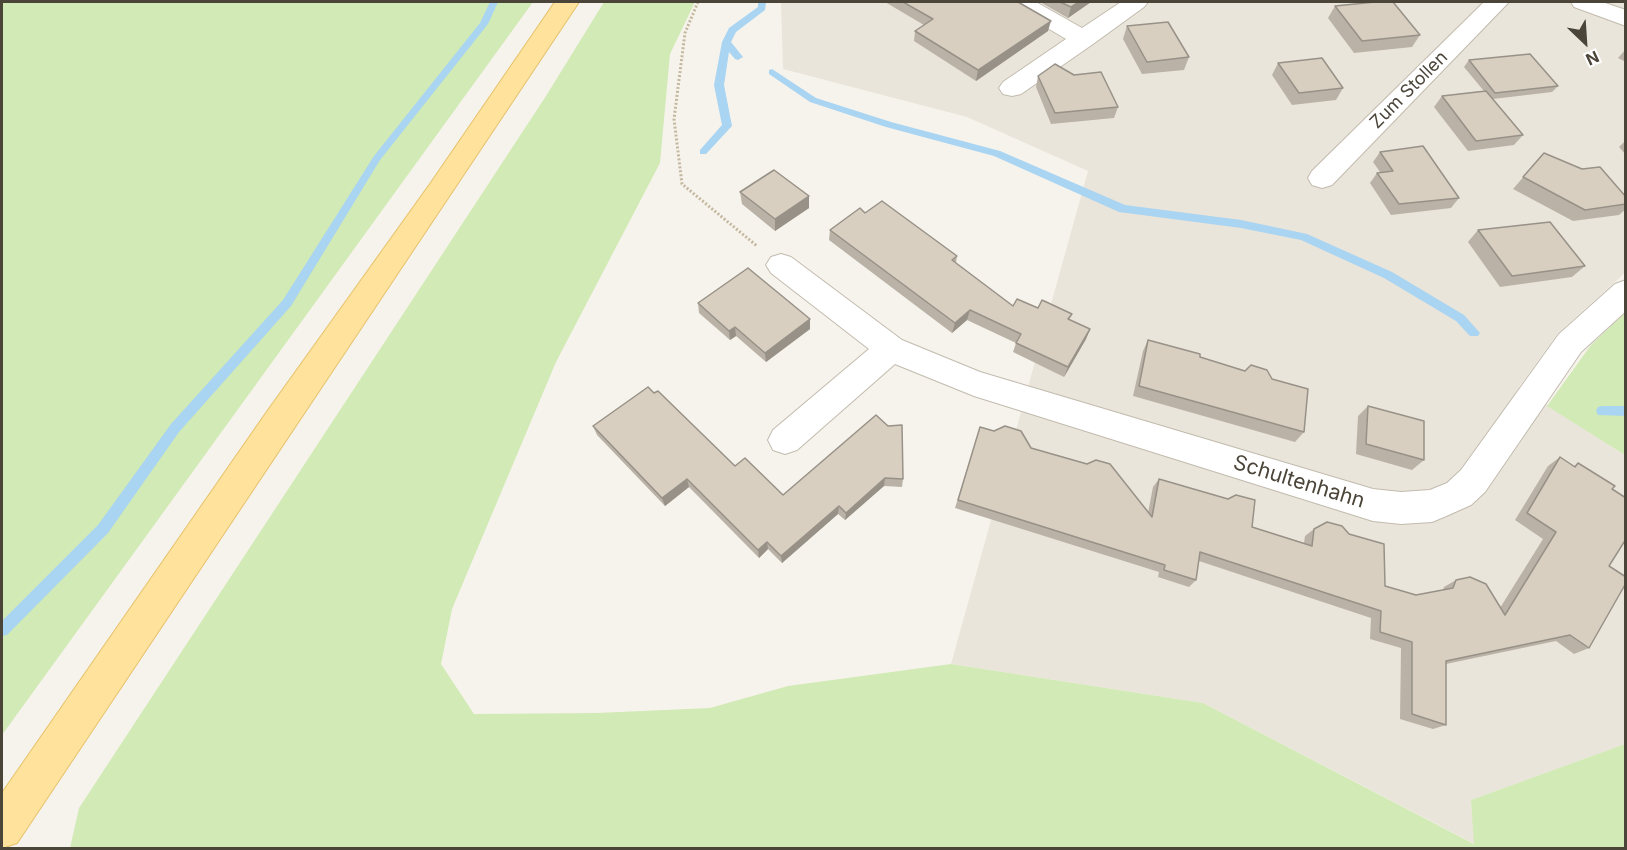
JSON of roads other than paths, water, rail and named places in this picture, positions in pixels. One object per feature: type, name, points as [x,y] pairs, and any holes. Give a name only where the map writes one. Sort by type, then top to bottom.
[{"type":"main road","points":[[2,828],[278,423],[440,191],[567,2]]},
{"type":"street","points":[[1020,2],[1084,39]]},
{"type":"street","points":[[1012,88],[1136,2]]},
{"type":"street","name":"Zum Stollen","points":[[1322,178],[1497,2]]},
{"type":"street","points":[[1582,2],[1626,20]]},
{"type":"street","name":"Schultenhahn","points":[[781,265],[891,349],[974,383],[1373,505],[1401,508],[1432,506],[1459,494],[1473,481],[1570,343],[1626,292]]},
{"type":"street","points":[[785,440],[891,349]]},
{"type":"waterway","points":[[2,630],[103,529],[175,428],[287,303],[377,158],[484,24],[494,2]]},
{"type":"waterway","points":[[726,42],[732,30],[762,8],[762,2]]},
{"type":"waterway","points":[[703,152],[727,126],[719,85],[726,42]]},
{"type":"waterway","points":[[726,42],[738,57]]},
{"type":"waterway","points":[[772,72],[813,100],[889,125],[997,153],[1123,209],[1241,224],[1303,237],[1388,275],[1460,318],[1474,333]]},
{"type":"waterway","points":[[1602,411],[1626,411]]}]
